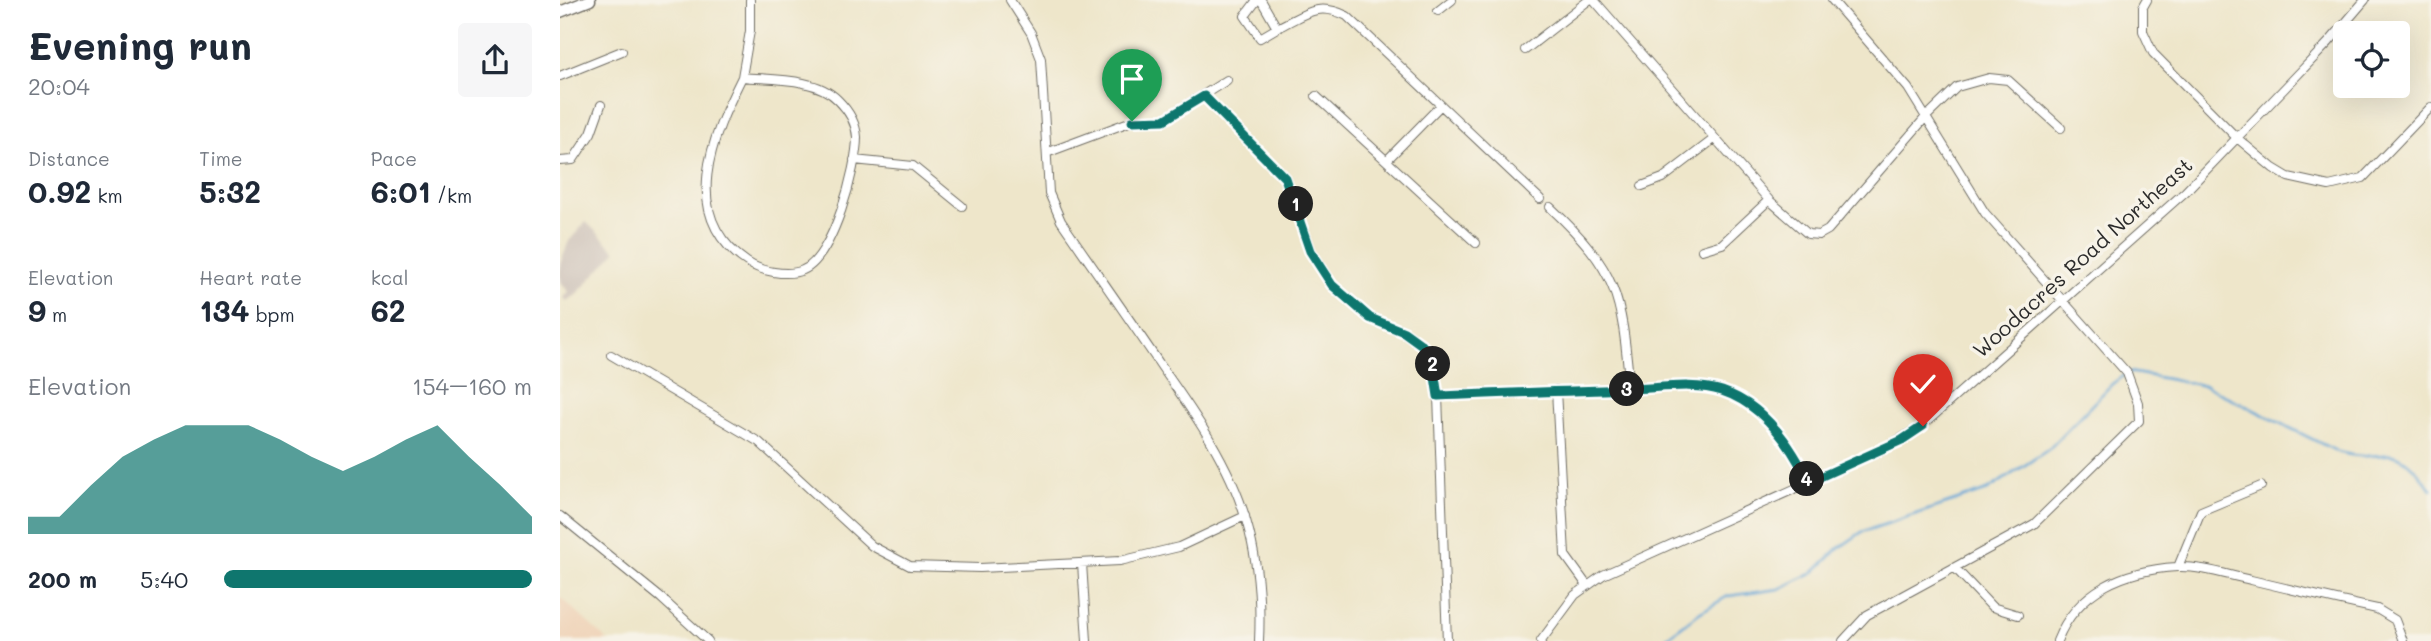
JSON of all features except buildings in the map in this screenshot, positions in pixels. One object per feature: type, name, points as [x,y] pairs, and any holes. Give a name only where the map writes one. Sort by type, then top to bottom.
[{"type":"main road","points":[[560,12],[590,0]]},
{"type":"street","points":[[741,77],[820,88],[836,98],[854,120],[857,135],[854,160],[832,236],[821,257],[803,270],[769,271],[752,265],[732,252],[708,217],[710,155],[741,77],[750,31],[750,0]]},
{"type":"street","points":[[1010,0],[1031,33],[1041,60],[1049,152],[1049,193],[1061,221],[1203,426],[1245,516],[1255,554],[1261,599],[1259,641]]},
{"type":"street","points":[[1277,28],[1259,0],[1245,16],[1261,38],[1316,9],[1330,7],[1359,27],[1540,199]]},
{"type":"street","points":[[1438,11],[1452,0]]},
{"type":"street","points":[[1525,50],[1592,0],[1769,200],[1808,234],[1823,233],[1925,118],[1957,87],[1999,78],[2017,86],[2061,128]]},
{"type":"street","points":[[1832,0],[1894,70],[1985,213],[2127,373],[2138,403],[2139,421],[2034,524],[1956,569],[1867,615],[1843,641]]},
{"type":"street","points":[[2147,0],[2143,7],[2143,31],[2153,53],[2237,138],[2288,177],[2312,185],[2344,184],[2363,178],[2431,107]]},
{"type":"street","name":"Woodacres Road Northeast","points":[[1541,641],[1586,584],[1902,440],[1923,426],[2185,192],[2365,0]]},
{"type":"street","points":[[560,76],[622,51]]},
{"type":"street","points":[[1049,152],[1132,121],[1164,120],[1227,80]]},
{"type":"street","points":[[1204,96],[1285,178],[1310,251],[1332,285],[1370,318],[1404,332],[1422,345],[1432,358],[1438,396],[1447,641]]},
{"type":"street","points":[[1316,96],[1476,243]]},
{"type":"street","points":[[560,161],[573,160],[583,149],[601,105]]},
{"type":"street","points":[[1387,160],[1440,106]]},
{"type":"street","points":[[1642,186],[1663,178],[1714,139]]},
{"type":"street","points":[[854,160],[913,166],[962,206]]},
{"type":"street","points":[[1702,250],[1722,244],[1769,200]]},
{"type":"street","points":[[1550,207],[1603,264],[1615,290],[1623,323],[1630,389]]},
{"type":"street","points":[[611,355],[758,442],[872,546],[910,566],[932,569],[1120,561],[1179,547],[1245,516]]},
{"type":"street","points":[[1438,396],[1703,387],[1737,397],[1769,422],[1790,447],[1809,482]]},
{"type":"street","points":[[1556,390],[1565,555],[1586,584]]},
{"type":"street","points":[[2178,567],[2201,511],[2261,486]]},
{"type":"street","points":[[560,516],[661,598],[708,641]]},
{"type":"street","points":[[1082,564],[1087,641]]},
{"type":"street","points":[[2057,641],[2064,624],[2095,591],[2120,576],[2178,567],[2212,571],[2376,609],[2395,620],[2403,641]]},
{"type":"street","points":[[1956,569],[1992,607],[2018,615]]},
{"type":"shaded area","points":[[586,222],[616,251],[575,296],[566,301],[563,297],[569,292],[560,282],[560,263],[569,241]]},
{"type":"shaded area","points":[[560,597],[608,641],[560,641]]},
{"type":"waterway","points":[[1662,641],[1699,613],[1728,596],[1779,589],[1814,572],[1839,548],[1862,532],[1988,490],[2049,449],[2112,384],[2129,372],[2206,386],[2338,452],[2355,456],[2397,456],[2406,461],[2431,489]]},
{"type":"route","points":[[1132,121],[1164,120],[1204,96],[1272,161],[1285,178],[1310,251],[1332,285],[1370,318],[1404,332],[1422,345],[1432,358],[1438,396],[1674,387],[1721,390],[1737,397],[1769,422],[1790,447],[1809,482],[1902,440],[1923,426]]}]
